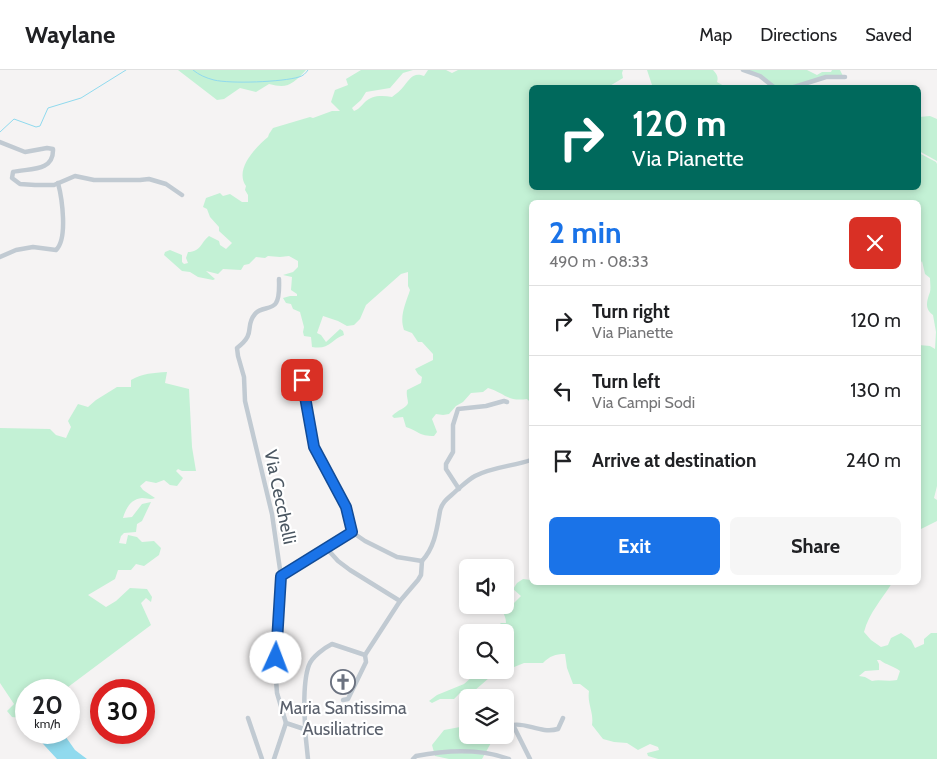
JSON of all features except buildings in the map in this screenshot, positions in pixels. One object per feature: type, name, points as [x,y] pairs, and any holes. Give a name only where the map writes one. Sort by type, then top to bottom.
[{"type":"street","points":[[743,70],[760,76],[771,85]]},
{"type":"street","points":[[800,85],[826,77],[845,77]]},
{"type":"street","points":[[0,142],[26,152],[47,148],[53,149],[53,154],[45,165],[36,170],[13,172],[11,176],[16,181],[26,185],[54,185],[75,176],[94,180],[149,179],[166,184],[182,194]]},
{"type":"street","points":[[0,257],[25,248],[56,250],[58,248],[63,228],[62,205],[58,183]]},
{"type":"street","name":"Via Cecchelli","points":[[279,279],[276,304],[259,310],[255,314],[251,320],[249,337],[238,348],[238,356],[244,377],[245,401],[272,514],[281,576],[276,679],[277,693],[286,723]]},
{"type":"street","points":[[309,374],[303,378],[303,384],[314,447],[346,507],[352,532],[396,557],[422,561]]},
{"type":"street","points":[[459,489],[446,469],[446,464],[453,452],[453,425],[458,409],[507,402]]},
{"type":"street","points":[[343,700],[348,699],[355,687],[366,662],[364,655],[400,601],[421,575],[422,561],[426,557],[438,532],[440,508],[443,503],[476,475],[529,461]]},
{"type":"street","points":[[523,463],[529,465]]},
{"type":"street","points":[[281,576],[352,532]]},
{"type":"street","points":[[324,550],[350,570],[400,601]]},
{"type":"street","points":[[308,759],[304,729],[306,686],[310,663],[332,644],[364,655]]},
{"type":"street","points":[[248,718],[262,759]]},
{"type":"street","points":[[530,759],[513,725],[517,724],[540,730],[553,730],[558,729],[563,718]]},
{"type":"street","points":[[274,759],[286,723],[304,729]]},
{"type":"street","points":[[413,759],[416,756],[447,751],[487,753],[509,759]]},
{"type":"green space","points":[[178,70],[306,70],[290,84],[281,86],[269,84],[256,92],[240,88],[224,99],[217,100]]},
{"type":"green space","points":[[361,70],[413,70],[403,73],[390,88],[366,92],[361,100],[352,108],[354,111],[373,97],[392,97],[412,77],[417,75],[424,76],[428,70],[446,70],[452,73],[458,70],[623,70],[623,78],[611,85],[529,85],[529,190],[921,190],[921,154],[936,162],[937,486],[934,498],[937,500],[937,521],[921,529],[921,345],[930,346],[935,349],[936,332],[933,315],[927,307],[930,278],[925,274],[922,261],[921,263],[921,200],[529,200],[529,401],[527,399],[510,398],[488,388],[483,392],[471,393],[449,414],[436,414],[432,419],[437,432],[434,436],[422,434],[406,427],[403,417],[394,418],[392,416],[407,405],[407,390],[421,383],[422,377],[415,369],[433,360],[433,354],[422,342],[418,342],[412,333],[404,330],[402,320],[410,290],[408,286],[408,272],[401,274],[366,305],[360,319],[354,325],[347,326],[323,316],[317,333],[326,342],[340,329],[344,335],[326,346],[318,348],[312,347],[311,337],[304,336],[300,312],[293,309],[291,304],[286,303],[283,298],[297,296],[291,290],[292,277],[283,275],[293,272],[298,267],[298,261],[289,256],[256,257],[249,264],[244,265],[241,270],[223,269],[218,274],[206,271],[215,279],[213,280],[182,271],[164,255],[165,252],[170,250],[182,255],[182,262],[184,264],[188,263],[186,258],[188,252],[198,249],[209,236],[219,241],[220,245],[226,249],[232,243],[219,231],[219,227],[210,217],[207,209],[203,207],[206,198],[220,193],[223,196],[230,194],[242,202],[248,202],[243,173],[248,159],[253,152],[268,137],[273,128],[332,111],[340,111],[331,102],[335,90],[348,85],[346,79]]},
{"type":"green space","points":[[647,70],[713,70],[718,80],[717,82],[722,85],[652,85]]},
{"type":"green space","points":[[747,70],[807,70],[817,75],[822,72],[840,70],[843,76],[819,78],[794,85],[773,85]]},
{"type":"green space","points":[[930,116],[937,119],[937,161],[921,152],[921,117]]},
{"type":"green space","points":[[167,372],[165,383],[189,389],[192,447],[196,471],[182,471],[178,469],[176,471],[183,478],[177,486],[170,485],[164,480],[156,483],[146,481],[140,486],[155,498],[138,499],[130,505],[123,518],[132,517],[142,504],[151,502],[142,521],[137,524],[136,532],[124,533],[119,543],[126,544],[128,535],[137,537],[142,542],[154,541],[161,548],[159,555],[144,566],[136,564],[131,570],[118,570],[115,579],[88,595],[106,607],[116,601],[130,588],[147,589],[152,597],[151,602],[146,598],[141,603],[151,625],[79,679],[15,679],[15,717],[12,717],[7,711],[14,704],[0,683],[0,428],[50,429],[56,435],[66,438],[71,427],[68,421],[78,404],[88,407],[117,387],[131,387],[131,380],[148,374]]},
{"type":"green space","points":[[523,579],[529,580],[529,585],[891,585],[872,612],[864,632],[881,647],[888,645],[891,638],[901,633],[911,640],[915,648],[924,644],[924,639],[931,633],[937,633],[937,759],[658,759],[648,756],[647,753],[659,750],[658,747],[650,744],[638,750],[627,743],[603,739],[592,725],[589,691],[580,684],[573,684],[567,668],[565,654],[553,656],[543,663],[524,663],[514,667],[514,624],[500,624],[506,623],[504,614],[514,614],[514,603],[521,596],[514,590],[514,588]],"holes":[[[877,660],[900,671],[897,680],[872,681],[859,676],[865,671],[879,670]]]},
{"type":"green space","points":[[470,679],[488,679],[476,689],[459,689],[459,694],[454,699],[440,699],[432,703],[429,701],[437,695],[464,684]]},
{"type":"green space","points":[[459,727],[459,744],[490,744],[482,759],[449,759],[435,756],[432,745],[444,730]]},
{"type":"water","points":[[43,744],[71,744],[75,750],[87,759],[57,759]]},
{"type":"waterway","points":[[0,132],[14,119],[36,127],[40,126],[48,108],[81,98],[126,70]]},
{"type":"waterway","points":[[193,70],[214,80],[244,82],[291,79],[302,76],[308,70]]},
{"type":"place","name":"Maria Santissima Ausiliatrice","points":[[343,682]]},
{"type":"route","points":[[276,658],[281,576],[352,532],[346,507],[314,447],[302,380]]}]
